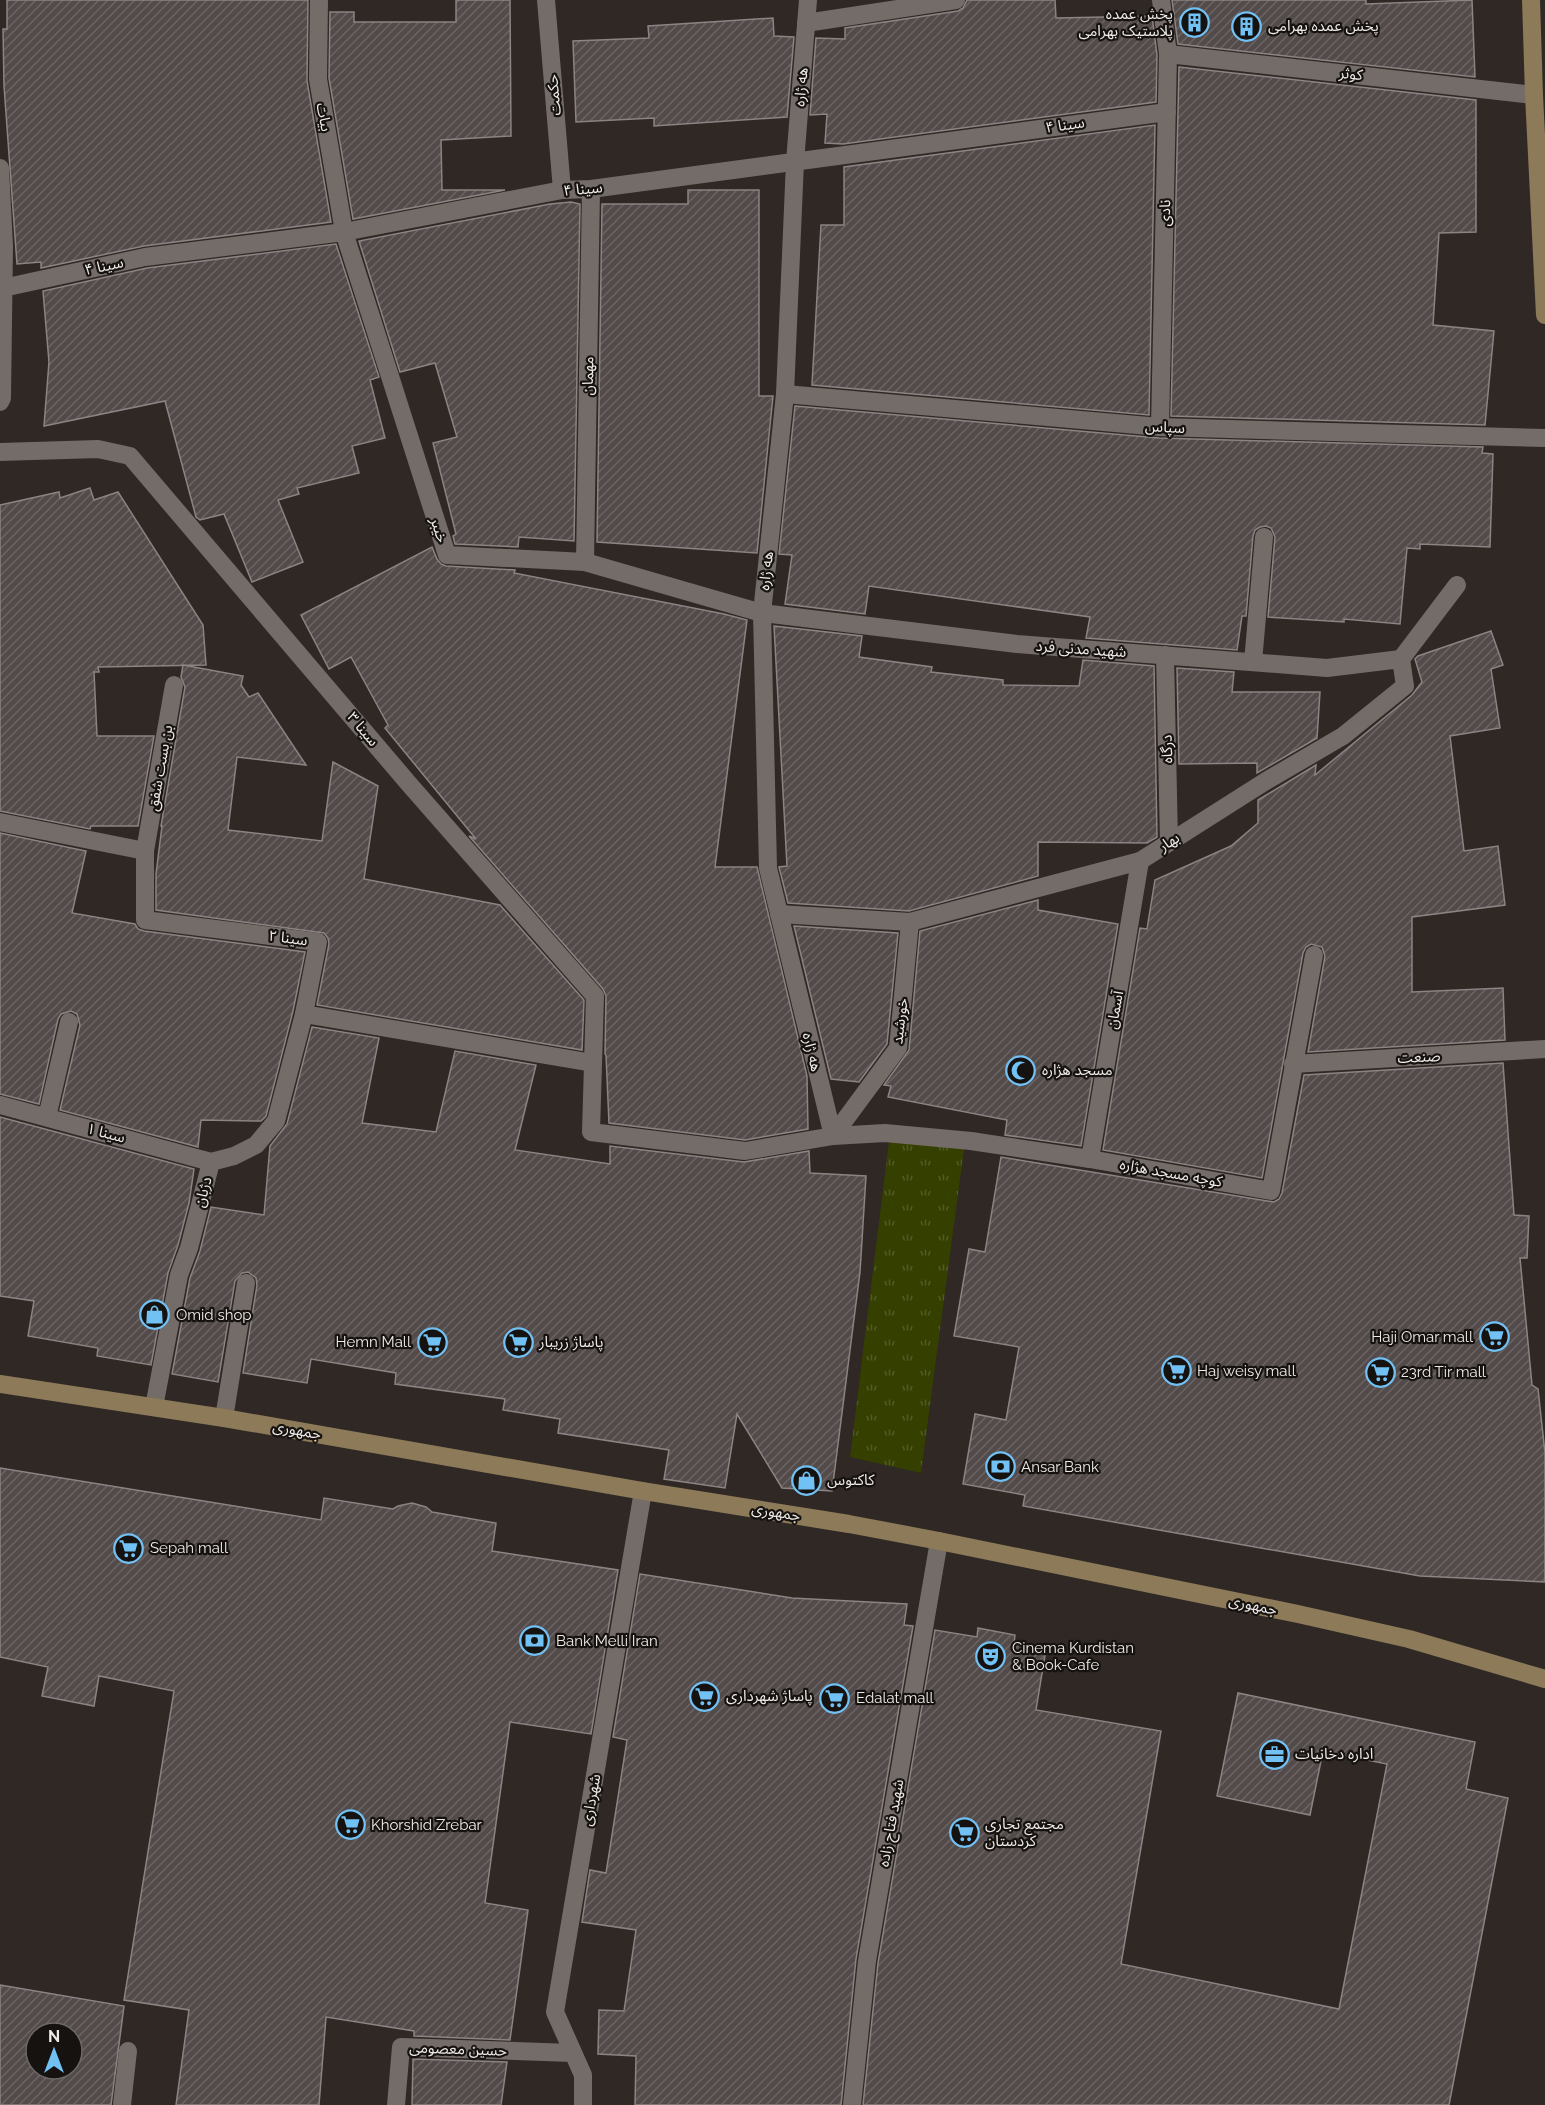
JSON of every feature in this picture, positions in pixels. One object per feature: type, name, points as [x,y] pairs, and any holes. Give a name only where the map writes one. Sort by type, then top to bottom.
[{"type":"street","name":"بیات","points":[[319,0],[318,79],[344,232]]},
{"type":"street","name":"حکمت","points":[[546,0],[562,190]]},
{"type":"street","name":"هه ژاره","points":[[808,0],[795,162],[785,394],[762,613],[768,868],[833,1136]]},
{"type":"street","points":[[806,23],[956,0]]},
{"type":"street","name":"نادی","points":[[1160,427],[1168,54],[1161,0]]},
{"type":"street","points":[[1531,0],[1545,315]]},
{"type":"street","name":"کوثر","points":[[1168,54],[1534,95]]},
{"type":"street","name":"سینا ۴","points":[[3,288],[145,257],[344,232],[562,190],[591,189],[1167,112]]},
{"type":"street","points":[[0,168],[3,288],[2,398],[0,402]]},
{"type":"street","name":"مهمان","points":[[585,562],[591,189]]},
{"type":"street","name":"خیبر","points":[[344,232],[447,555],[585,562],[762,613]]},
{"type":"street","name":"سپاس","points":[[785,394],[1160,427],[1545,438]]},
{"type":"street","name":"سینا ۳","points":[[0,452],[98,449],[130,456],[401,775],[595,996],[591,1132]]},
{"type":"street","points":[[1253,662],[1264,537]]},
{"type":"street","points":[[1401,659],[1457,585]]},
{"type":"street","name":"شهید مدنی فرد","points":[[762,613],[1017,644],[1326,668],[1401,659]]},
{"type":"street","name":"درگاه","points":[[1165,655],[1169,842]]},
{"type":"street","name":"بهار","points":[[779,914],[910,922],[1140,861],[1266,781],[1343,736],[1405,686],[1401,659]]},
{"type":"street","name":"بن بست شفق","points":[[145,851],[174,686]]},
{"type":"street","points":[[0,822],[145,851]]},
{"type":"street","name":"سینا ۲","points":[[145,851],[145,920],[318,942],[304,1014]]},
{"type":"street","name":"آسمان","points":[[1090,1158],[1140,861]]},
{"type":"street","name":"خورشید","points":[[833,1136],[898,1048],[910,922]]},
{"type":"street","name":"کوچه مسجد هژاره","points":[[591,1132],[745,1151],[833,1136],[885,1133],[971,1141],[1090,1158],[1271,1191],[1314,955]]},
{"type":"street","points":[[304,1014],[594,1063]]},
{"type":"street","name":"دژبان","points":[[154,1407],[179,1275],[189,1248],[211,1162],[234,1156],[256,1145],[276,1121],[304,1014]]},
{"type":"street","points":[[47,1117],[69,1022]]},
{"type":"street","name":"صنعت","points":[[1293,1064],[1545,1049]]},
{"type":"street","name":"سینا ۱","points":[[0,1105],[211,1162]]},
{"type":"street","points":[[224,1418],[246,1283]]},
{"type":"street","name":"جمهوری","points":[[0,1384],[224,1418],[939,1541],[1298,1614],[1409,1639],[1545,1679]]},
{"type":"street","name":"شهرداری","points":[[583,2105],[583,2075],[555,2012],[643,1491]]},
{"type":"street","name":"شهید فتاح زاده","points":[[852,2105],[867,1961],[939,1541]]},
{"type":"street","name":"حسین معصومی","points":[[396,2105],[401,2047],[572,2053]]},
{"type":"street","points":[[122,2105],[128,2051]]},
{"type":"green space","points":[[889,1141],[964,1149],[921,1473],[850,1457]]},
{"type":"building","points":[[7,0],[308,0],[307,81],[331,222],[144,246],[41,268],[41,262],[17,264],[4,86],[3,29],[7,29]]},
{"type":"building","points":[[456,0],[510,0],[511,136],[441,140],[442,190],[505,190],[353,219],[329,78],[330,12],[354,12],[354,22],[456,22]]},
{"type":"building","points":[[967,0],[1055,0],[1056,18],[1152,16],[1157,55],[1156,102],[843,144],[825,143],[827,114],[810,115],[816,38],[845,39],[845,28],[958,11],[963,8]]},
{"type":"building","points":[[1172,0],[1366,0],[1366,4],[1472,0],[1475,77],[1178,44]]},
{"type":"building","points":[[773,18],[774,36],[794,37],[787,117],[654,126],[654,118],[576,122],[573,41],[649,38],[648,26]]},
{"type":"building","points":[[1179,67],[1476,100],[1476,232],[1439,233],[1433,325],[1494,331],[1485,425],[1171,416]]},
{"type":"building","points":[[1155,125],[1149,415],[812,385],[821,225],[844,225],[844,167]]},
{"type":"building","points":[[688,190],[759,190],[759,396],[773,396],[757,553],[597,542],[602,204],[688,204]]},
{"type":"building","points":[[571,202],[580,204],[574,541],[519,537],[518,547],[455,544],[453,536],[456,534],[433,443],[457,437],[435,363],[400,372],[359,241],[550,204]]},
{"type":"building","points":[[336,244],[379,377],[370,380],[385,438],[352,446],[359,473],[297,488],[299,494],[278,500],[303,562],[252,582],[224,514],[200,520],[196,517],[165,401],[44,426],[49,362],[43,291],[147,268]]},
{"type":"building","points":[[795,406],[1159,438],[1483,447],[1482,453],[1493,454],[1490,547],[1420,544],[1420,549],[1407,548],[1400,624],[1344,619],[1344,622],[1268,617],[1275,537],[1271,528],[1260,527],[1255,530],[1253,536],[1246,616],[1242,616],[1237,650],[1086,638],[1090,617],[869,586],[865,614],[785,604],[792,555],[779,554]]},
{"type":"building","points":[[90,488],[94,500],[118,492],[203,625],[206,665],[98,667],[99,672],[94,672],[97,736],[154,736],[138,826],[91,826],[90,829],[0,811],[0,505],[59,492],[60,498]]},
{"type":"building","points":[[432,547],[437,559],[446,566],[515,570],[514,573],[747,620],[715,867],[757,867],[807,1076],[808,1129],[745,1140],[609,1123],[605,1054],[606,996],[603,989],[469,836],[476,839],[385,728],[388,725],[351,657],[329,669],[301,615]]},
{"type":"building","points":[[774,626],[862,636],[859,657],[932,667],[931,672],[1003,680],[1003,685],[1079,686],[1083,660],[1154,666],[1157,837],[1147,843],[1038,842],[1038,876],[909,911],[788,903],[779,867],[787,866]]},
{"type":"building","points":[[1491,631],[1503,665],[1491,669],[1500,728],[1450,736],[1464,851],[1498,846],[1505,905],[1412,917],[1412,992],[1503,988],[1505,1040],[1308,1052],[1325,956],[1322,947],[1311,944],[1303,953],[1262,1178],[1103,1150],[1140,928],[1147,929],[1155,880],[1231,846],[1258,823],[1258,800],[1316,765],[1315,775],[1412,695],[1422,682],[1415,659],[1418,656]]},
{"type":"building","points":[[183,665],[243,676],[241,685],[249,697],[258,693],[306,765],[237,757],[228,830],[322,841],[333,762],[378,786],[364,879],[500,905],[584,1000],[582,1050],[317,1005],[329,944],[324,933],[156,910],[156,874],[161,826],[185,687],[181,677]]},
{"type":"building","points":[[1177,668],[1234,672],[1232,692],[1320,692],[1317,738],[1257,773],[1257,763],[1179,764]]},
{"type":"building","points":[[0,833],[86,851],[72,913],[135,924],[138,929],[144,931],[305,952],[293,1011],[266,1116],[261,1121],[201,1120],[198,1147],[60,1110],[80,1025],[77,1014],[71,1011],[61,1014],[58,1019],[39,1104],[0,1094]]},
{"type":"building","points":[[1038,900],[1038,910],[1118,924],[1081,1146],[1005,1135],[1007,1120],[888,1097],[891,1086],[884,1085],[909,1050],[920,931]]},
{"type":"building","points":[[794,926],[898,933],[887,1044],[859,1082],[831,1079]]},
{"type":"building","points":[[312,1027],[379,1038],[362,1123],[436,1132],[455,1051],[536,1065],[515,1150],[610,1164],[610,1146],[744,1162],[809,1151],[810,1173],[866,1176],[860,1272],[832,1491],[782,1488],[737,1414],[725,1488],[664,1479],[669,1450],[558,1433],[560,1419],[503,1410],[505,1399],[395,1384],[396,1373],[311,1359],[307,1383],[243,1373],[257,1285],[256,1278],[248,1272],[242,1273],[235,1281],[218,1382],[172,1374],[190,1278],[200,1251],[211,1207],[264,1215],[270,1146],[287,1124]]},
{"type":"building","points":[[1503,1063],[1514,1215],[1529,1216],[1527,1258],[1520,1258],[1532,1385],[1538,1389],[1545,1453],[1545,1582],[1420,1576],[1023,1506],[1025,1495],[963,1484],[975,1414],[1006,1420],[1019,1347],[954,1336],[969,1249],[985,1252],[1001,1157],[1274,1202],[1282,1193],[1304,1075]]},
{"type":"building","points":[[0,1117],[194,1169],[189,1203],[168,1273],[151,1365],[97,1356],[98,1348],[28,1336],[34,1301],[0,1296]]},
{"type":"building","points":[[0,1468],[321,1520],[324,1498],[393,1509],[412,1503],[426,1507],[432,1512],[496,1523],[492,1551],[618,1570],[591,1734],[510,1722],[485,1903],[528,1910],[510,2040],[414,2036],[414,2031],[326,2017],[319,2105],[176,2105],[189,2010],[124,2000],[174,1691],[99,1676],[94,1706],[42,1696],[48,1667],[0,1657]]},
{"type":"building","points":[[640,1574],[792,1598],[907,1604],[904,1625],[913,1626],[856,1959],[841,2105],[635,2105],[636,2056],[598,2054],[599,2010],[624,2011],[636,1930],[582,1922],[590,1870],[606,1873],[627,1740],[613,1737]]},
{"type":"building","points":[[978,1628],[1015,1635],[1014,1643],[1046,1649],[1036,1710],[1161,1731],[1121,1964],[1339,2009],[1387,1764],[1323,1751],[1310,1815],[1217,1796],[1238,1693],[1475,1742],[1466,1789],[1508,1798],[1449,2105],[863,2105],[878,1963],[935,1630],[977,1637]]},
{"type":"building","points":[[0,1985],[124,2006],[111,2105],[0,2105]]},
{"type":"building","points":[[413,2059],[507,2062],[501,2105],[412,2105]]},
{"type":"place","name":"پخش عمده پلاستیک بهرامی","points":[[1194,23]]},
{"type":"place","name":"پخش عمده بهرامی","points":[[1247,26]]},
{"type":"place","name":"مسجد هژاره","points":[[1021,1070]]},
{"type":"place","name":"Omid shop","points":[[155,1315]]},
{"type":"place","name":"Haji Omar mall","points":[[1494,1337]]},
{"type":"place","name":"Hemn Mall","points":[[432,1342]]},
{"type":"place","name":"پاساژ زریبار","points":[[518,1342]]},
{"type":"place","name":"Haj weisy mall","points":[[1176,1371]]},
{"type":"place","name":"23rd Tir mall","points":[[1380,1372]]},
{"type":"place","name":"Ansar Bank","points":[[1000,1467]]},
{"type":"place","name":"کاکتوس","points":[[806,1480]]},
{"type":"place","name":"Sepah mall","points":[[129,1548]]},
{"type":"place","name":"Bank Melli Iran","points":[[535,1641]]},
{"type":"place","name":"Cinema Kurdistan & Book-Cafe","points":[[991,1657]]},
{"type":"place","name":"پاساژ شهرداری","points":[[705,1696]]},
{"type":"place","name":"Edalat mall","points":[[835,1698]]},
{"type":"place","name":"اداره دخانیات","points":[[1274,1754]]},
{"type":"place","name":"Khorshid Zrebar","points":[[350,1825]]},
{"type":"place","name":"مجتمع تجاری کردستان","points":[[964,1833]]}]
